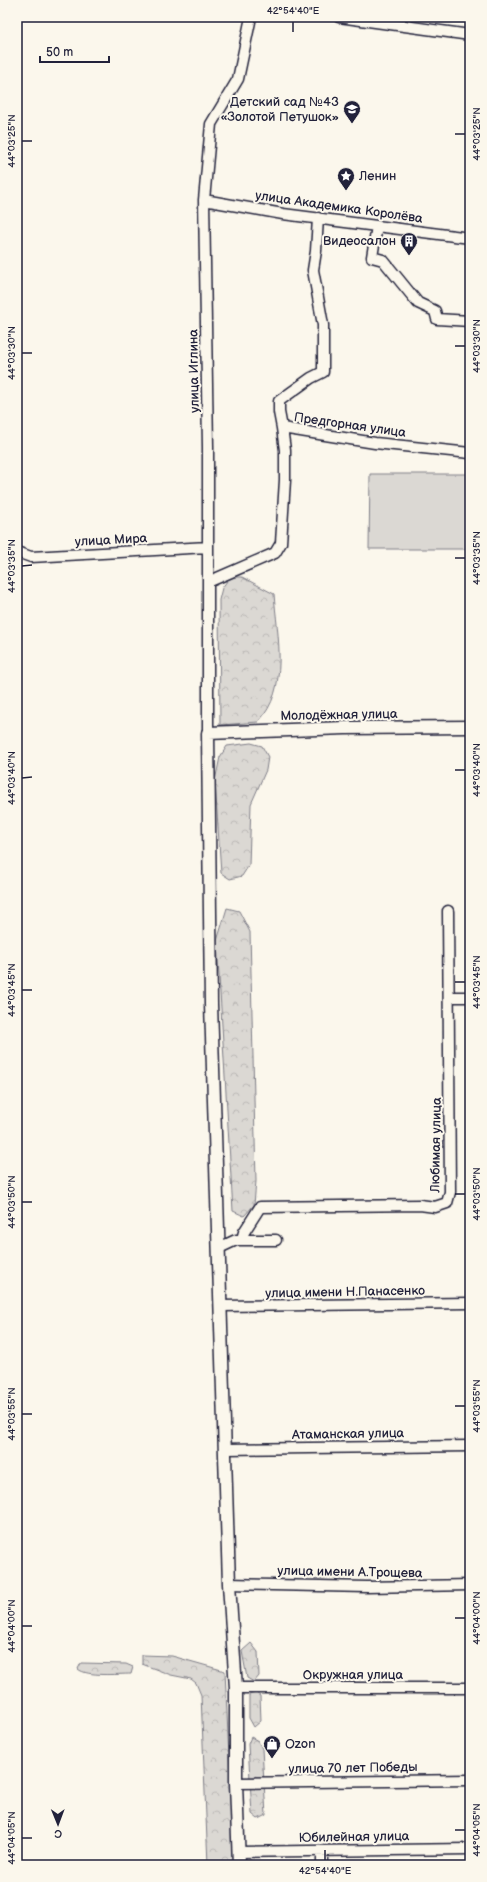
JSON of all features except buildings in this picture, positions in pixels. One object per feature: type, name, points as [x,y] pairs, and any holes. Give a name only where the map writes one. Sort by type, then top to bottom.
[{"type":"street","name":"улица Иглина","points":[[208,733],[208,547],[204,200],[211,124],[238,79],[251,17]]},
{"type":"street","points":[[339,17],[470,35]]},
{"type":"street","name":"улица Академика Королёва","points":[[204,200],[318,218],[470,238]]},
{"type":"street","points":[[282,428],[279,412],[280,401],[311,378],[323,372],[323,325],[313,270],[318,218]]},
{"type":"street","points":[[377,226],[372,257],[383,260],[418,303],[435,311],[437,319],[470,321]]},
{"type":"street","name":"Предгорная улица","points":[[208,582],[275,553],[281,543],[285,472],[285,450],[282,428],[375,442],[470,453]]},
{"type":"street","name":"улица Мира","points":[[17,552],[31,557],[208,547]]},
{"type":"street","name":"Молодёжная улица","points":[[208,733],[345,728],[470,727]]},
{"type":"street","points":[[208,733],[211,1004],[229,1584],[236,1688],[236,1782],[239,1865]]},
{"type":"street","name":"Любимая улица","points":[[242,1239],[244,1232],[260,1207],[420,1205],[435,1207],[447,1203],[450,1192],[448,911]]},
{"type":"street","points":[[449,997],[470,997]]},
{"type":"street","points":[[219,1248],[236,1240],[242,1239],[276,1240]]},
{"type":"street","name":"улица имени Н.Панасенко","points":[[221,1306],[470,1303]]},
{"type":"street","name":"Атаманская улица","points":[[226,1449],[470,1446]]},
{"type":"street","name":"улица имени А.Трощева","points":[[229,1584],[367,1587],[470,1585]]},
{"type":"street","name":"Окружная улица","points":[[236,1688],[470,1688]]},
{"type":"street","name":"улица 70 лет Победы","points":[[236,1782],[470,1780]]},
{"type":"street","name":"Юбилейная улица","points":[[238,1852],[470,1849]]},
{"type":"street","points":[[322,1851],[322,1865]]},
{"type":"green space","points":[[370,474],[470,474],[470,549],[369,549]]},
{"type":"green space","points":[[230,577],[242,577],[274,594],[279,644],[278,678],[268,709],[258,722],[220,725],[219,600],[222,588]]},
{"type":"green space","points":[[251,743],[262,746],[268,757],[266,770],[251,804],[249,865],[242,876],[230,879],[221,873],[215,781],[220,757],[227,746]]},
{"type":"green space","points":[[227,908],[239,911],[250,932],[256,1181],[254,1205],[244,1216],[233,1211],[217,941]]},
{"type":"green space","points":[[251,1643],[258,1652],[259,1676],[254,1682],[247,1678],[242,1651]]},
{"type":"green space","points":[[142,1655],[172,1656],[225,1671],[234,1865],[208,1865],[201,1695],[196,1683],[191,1679],[171,1675],[142,1664]]},
{"type":"green space","points":[[81,1663],[126,1664],[133,1667],[131,1674],[95,1674],[82,1672],[78,1669]]},
{"type":"green space","points":[[256,1693],[260,1696],[261,1721],[254,1727],[249,1718],[249,1695]]},
{"type":"green space","points":[[251,1737],[258,1741],[262,1749],[266,1815],[258,1819],[252,1814],[248,1744]]},
{"type":"place","name":"Детский сад №43 «Золотой Петушок»","points":[[352,124]]},
{"type":"place","name":"Ленин","points":[[346,191]]},
{"type":"place","name":"Видеосалон","points":[[409,256]]},
{"type":"place","name":"Ozon","points":[[272,1759]]}]
